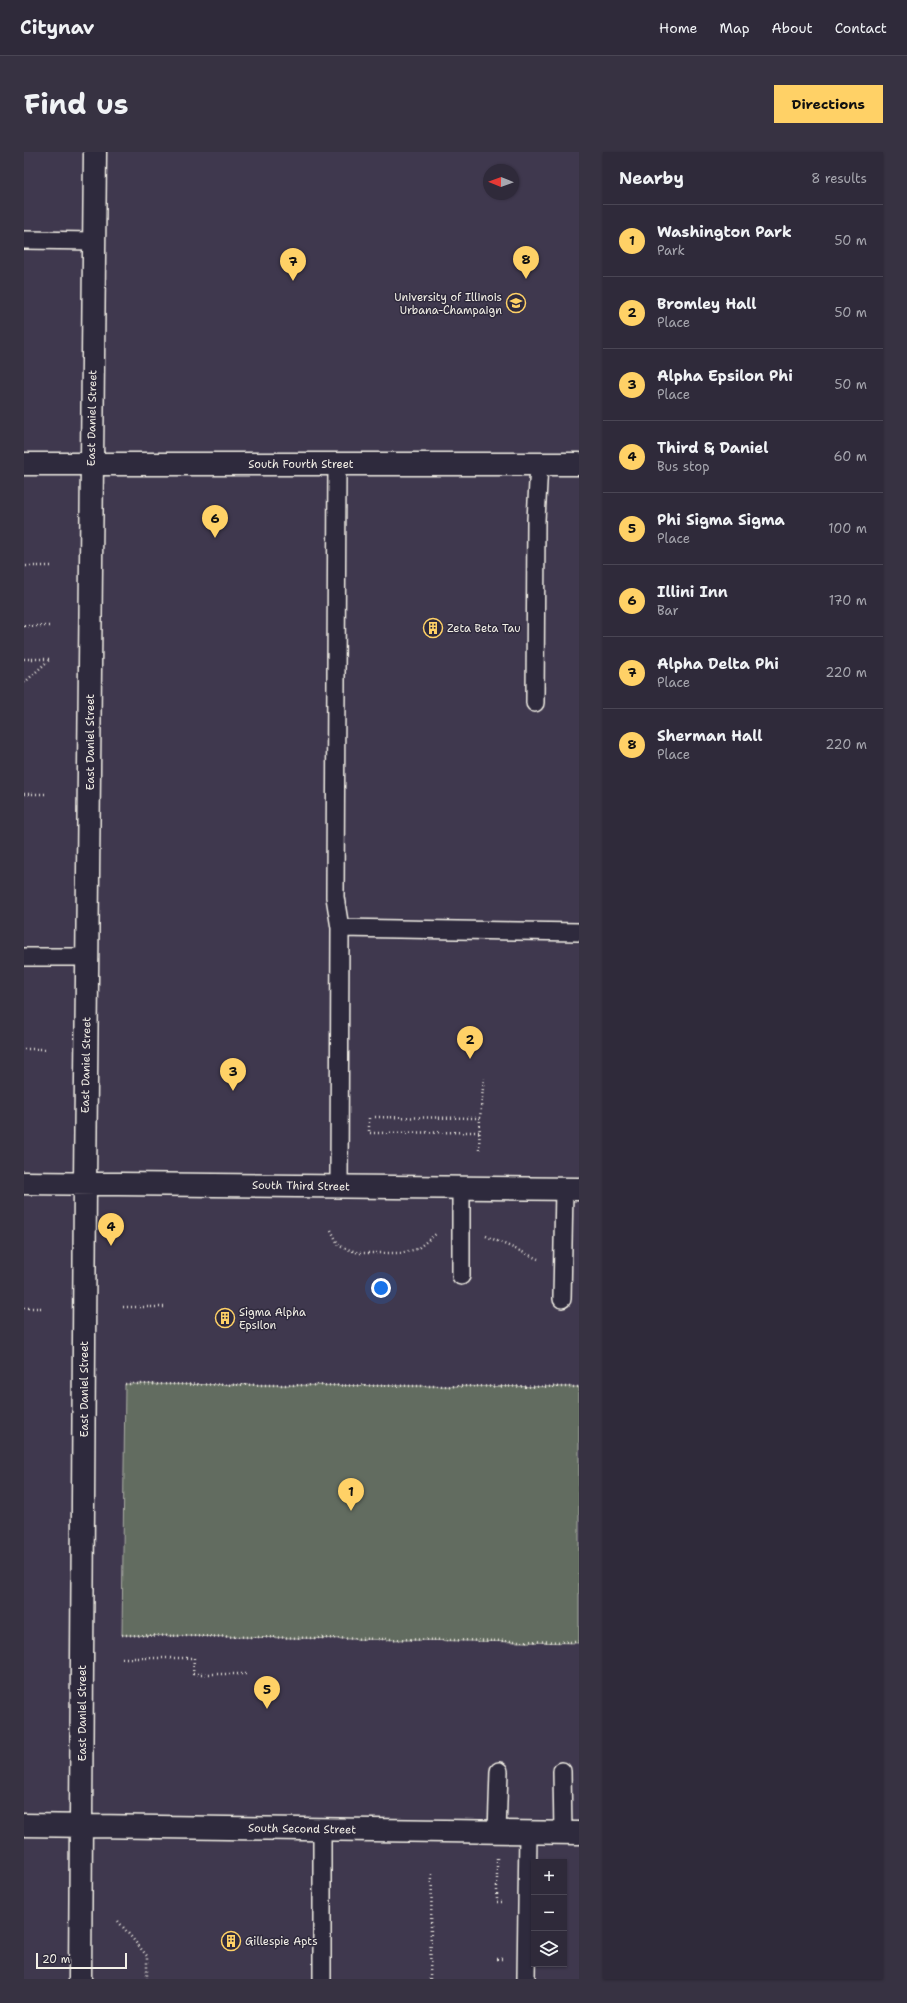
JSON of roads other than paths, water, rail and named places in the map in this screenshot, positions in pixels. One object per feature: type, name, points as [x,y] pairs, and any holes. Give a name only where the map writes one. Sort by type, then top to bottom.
[{"type":"street","name":"East Daniel Street","points":[[80,1979],[85,1183],[95,152]]},
{"type":"street","name":"South Fourth Street","points":[[24,464],[579,464]]},
{"type":"street","name":"South Third Street","points":[[24,1183],[572,1189]]},
{"type":"street","name":"South Second Street","points":[[24,1825],[571,1833]]},
{"type":"lane","points":[[24,240],[94,241]]},
{"type":"lane","points":[[337,464],[335,897],[340,928],[339,1186]]},
{"type":"lane","points":[[535,703],[536,520],[539,464]]},
{"type":"lane","points":[[340,928],[579,932]]},
{"type":"lane","points":[[24,957],[88,957]]},
{"type":"lane","points":[[461,1188],[461,1276]]},
{"type":"lane","points":[[562,1299],[572,1189]]},
{"type":"lane","points":[[497,1832],[499,1771]]},
{"type":"lane","points":[[562,1771],[571,1833]]},
{"type":"lane","points":[[322,1830],[322,1979]]},
{"type":"lane","points":[[526,1979],[528,1833]]},
{"type":"place","name":"Sherman Hall","points":[[526,279]]},
{"type":"place","name":"Alpha Delta Phi","points":[[293,281]]},
{"type":"place","name":"University of Illinois Urbana-Champaign","points":[[516,303]]},
{"type":"place","name":"Illini Inn","points":[[215,538]]},
{"type":"place","name":"Zeta Beta Tau","points":[[433,628]]},
{"type":"place","name":"Bromley Hall","points":[[470,1059]]},
{"type":"place","name":"Alpha Epsilon Phi","points":[[233,1091]]},
{"type":"place","name":"Third & Daniel","points":[[111,1246]]},
{"type":"place","name":"Sigma Alpha Epsilon","points":[[225,1318]]},
{"type":"place","name":"Washington Park","points":[[351,1511]]},
{"type":"place","name":"Phi Sigma Sigma","points":[[267,1709]]},
{"type":"place","name":"Gillespie Apts","points":[[231,1941]]}]
